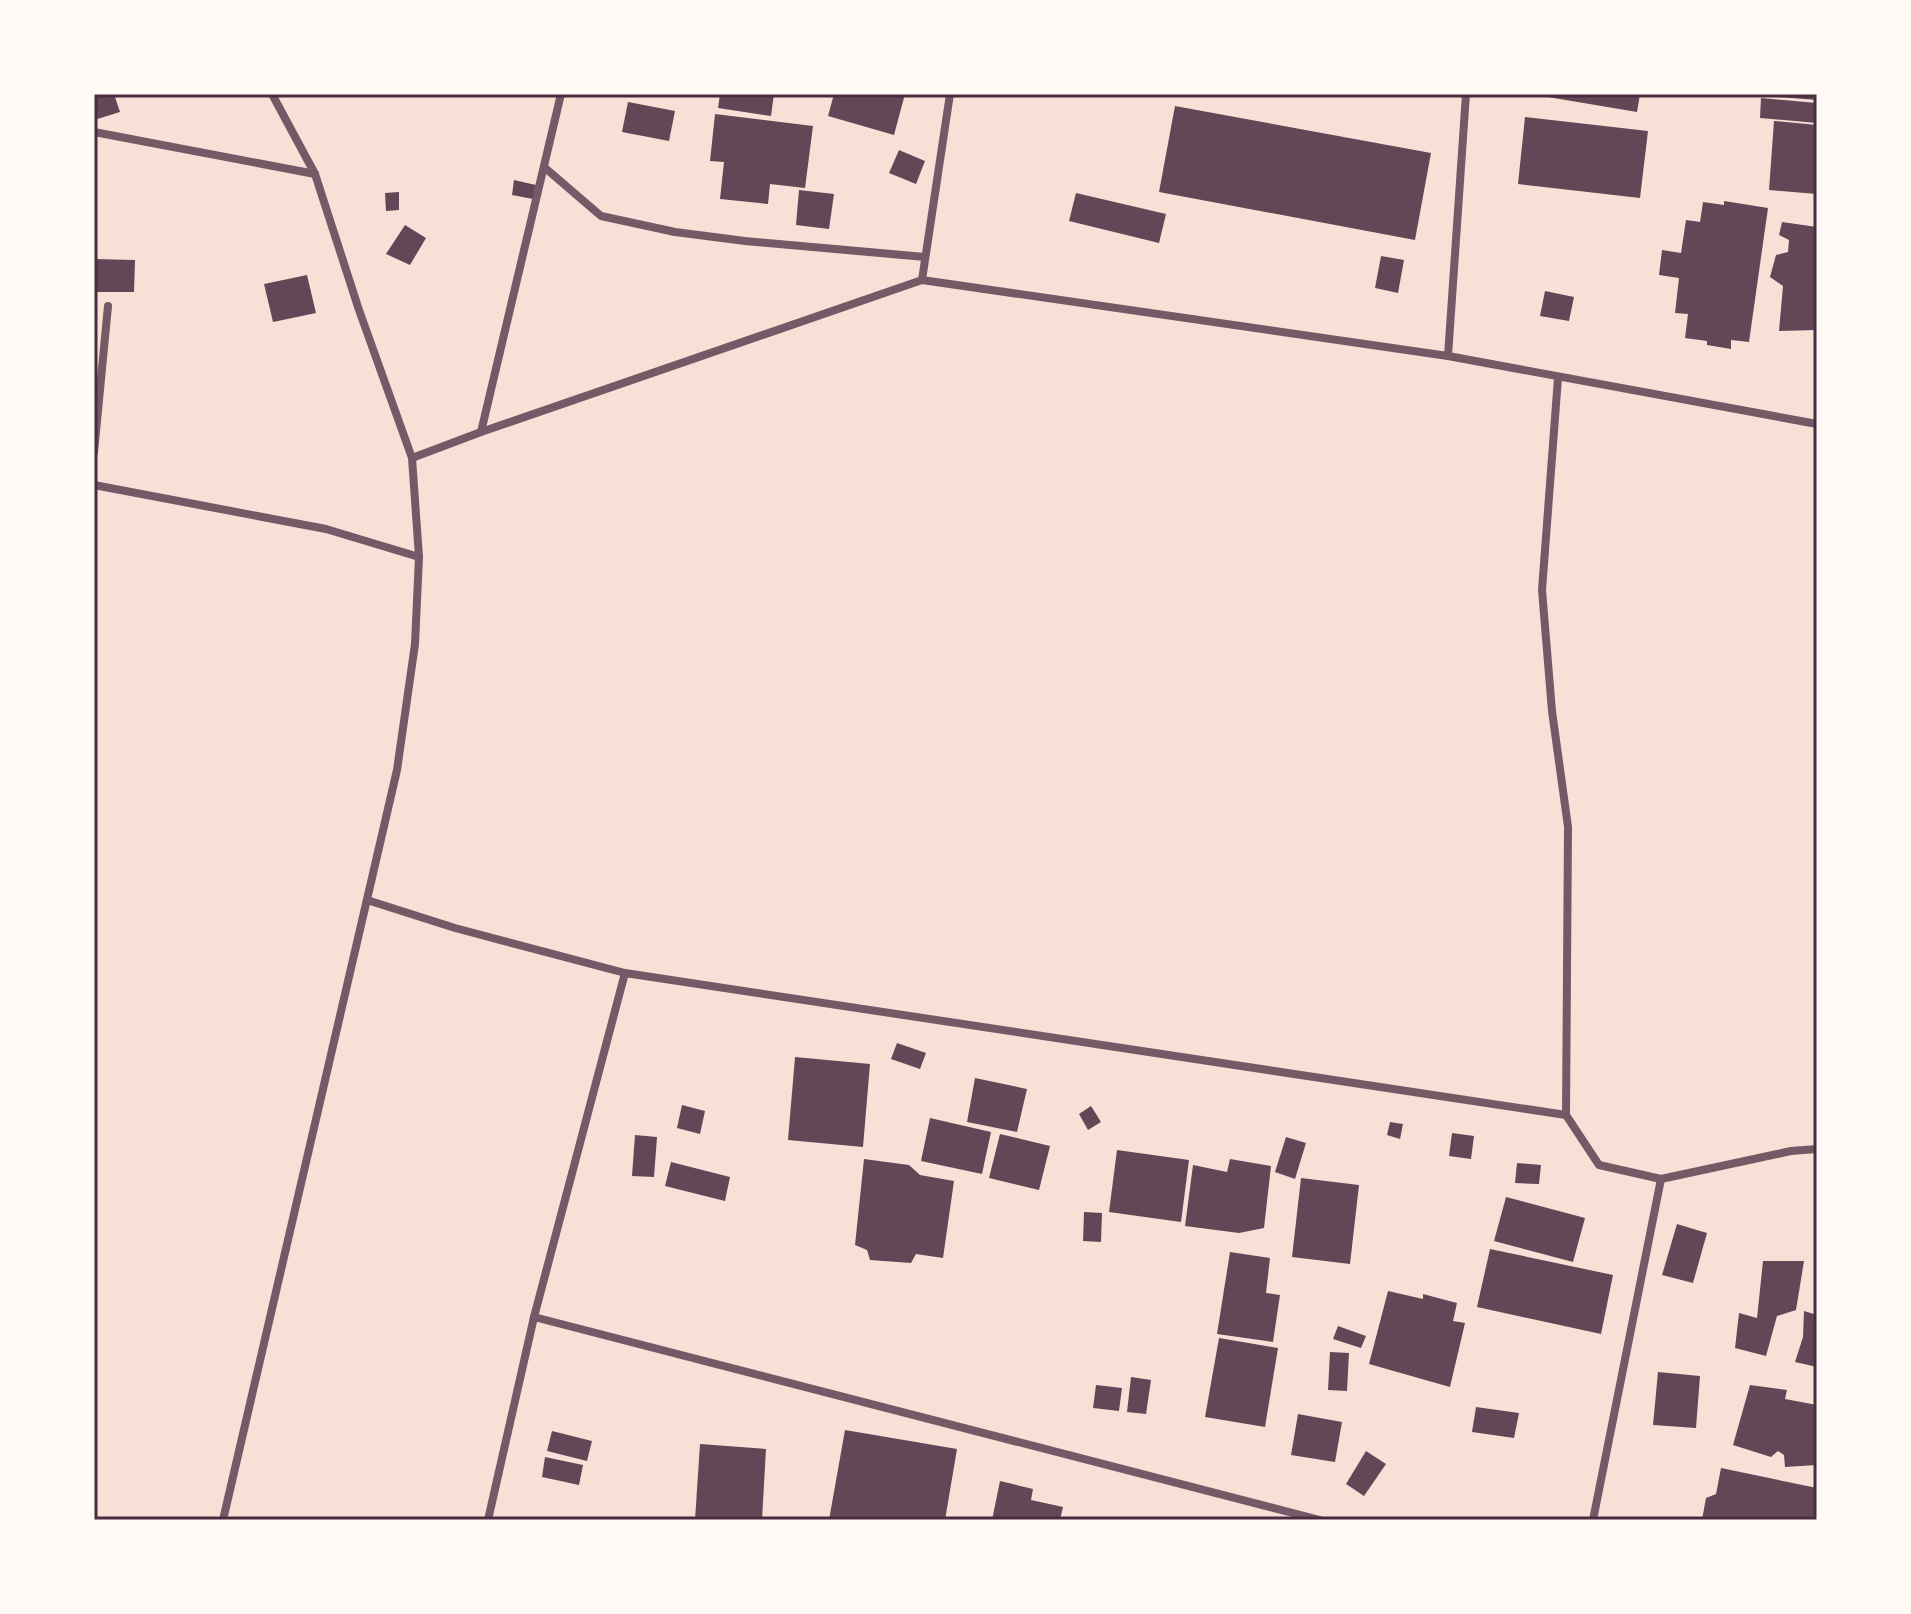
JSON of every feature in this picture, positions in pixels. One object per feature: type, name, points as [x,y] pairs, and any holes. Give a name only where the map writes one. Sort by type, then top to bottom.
[{"type":"street","points":[[223,1520],[397,770],[415,644],[419,557],[412,458],[315,174],[272,94]]},
{"type":"street","points":[[481,432],[561,94]]},
{"type":"street","points":[[922,280],[950,94]]},
{"type":"street","points":[[1448,356],[1466,94]]},
{"type":"street","points":[[94,132],[315,174]]},
{"type":"street","points":[[544,167],[601,216],[675,232],[745,241],[925,257]]},
{"type":"street","points":[[412,458],[922,280],[1448,356],[1817,424]]},
{"type":"street","points":[[94,452],[108,306]]},
{"type":"street","points":[[1558,378],[1542,590],[1552,711],[1568,827],[1566,1115],[1599,1165],[1661,1179],[1791,1151],[1817,1149]]},
{"type":"street","points":[[94,485],[326,529],[419,557]]},
{"type":"street","points":[[367,900],[455,928],[625,973],[1566,1115]]},
{"type":"street","points":[[488,1520],[534,1317],[625,973]]},
{"type":"street","points":[[1593,1520],[1661,1179]]},
{"type":"street","points":[[534,1317],[1320,1520]]},
{"type":"building","points":[[94,94],[114,94],[120,112],[94,120]]},
{"type":"building","points":[[720,94],[774,94],[771,116],[718,108]]},
{"type":"building","points":[[834,94],[905,94],[894,135],[828,116]]},
{"type":"building","points":[[1530,94],[1640,94],[1637,112]]},
{"type":"building","points":[[1817,94],[1817,100],[1766,96]]},
{"type":"building","points":[[1761,98],[1817,103],[1817,123],[1760,118]]},
{"type":"building","points":[[628,102],[675,111],[669,141],[622,132]]},
{"type":"building","points":[[1175,106],[1431,153],[1415,240],[1159,192]]},
{"type":"building","points":[[715,114],[813,126],[805,188],[770,184],[768,204],[720,199],[724,162],[710,161]]},
{"type":"building","points":[[1525,117],[1648,131],[1640,198],[1518,184]]},
{"type":"building","points":[[1774,121],[1817,125],[1817,194],[1769,190]]},
{"type":"building","points":[[899,150],[925,161],[916,184],[889,173]]},
{"type":"building","points":[[514,180],[536,185],[533,199],[512,195]]},
{"type":"building","points":[[799,190],[834,194],[829,229],[796,225]]},
{"type":"building","points":[[399,192],[399,210],[386,211],[385,193]]},
{"type":"building","points":[[1076,193],[1166,214],[1159,243],[1069,221]]},
{"type":"building","points":[[1724,201],[1768,208],[1749,342],[1731,340],[1731,349],[1685,338],[1688,314],[1675,313],[1679,278],[1659,275],[1662,250],[1681,253],[1686,220],[1700,222],[1703,202],[1724,205]]},
{"type":"building","points":[[1782,222],[1817,227],[1817,330],[1779,331],[1783,286],[1770,277],[1776,255],[1788,252],[1789,240],[1779,235]]},
{"type":"building","points":[[405,225],[426,238],[410,265],[386,254]]},
{"type":"building","points":[[1381,256],[1404,260],[1398,293],[1375,288]]},
{"type":"building","points":[[94,259],[135,260],[134,292],[94,292]]},
{"type":"building","points":[[307,275],[316,313],[273,322],[264,284]]},
{"type":"building","points":[[1545,291],[1574,297],[1569,321],[1540,316]]},
{"type":"building","points":[[897,1043],[926,1053],[920,1069],[891,1059]]},
{"type":"building","points":[[795,1057],[870,1064],[863,1147],[788,1140]]},
{"type":"building","points":[[975,1078],[1027,1089],[1017,1132],[967,1122]]},
{"type":"building","points":[[682,1105],[705,1111],[700,1134],[677,1128]]},
{"type":"building","points":[[1091,1106],[1101,1122],[1088,1130],[1079,1114]]},
{"type":"building","points":[[930,1118],[991,1132],[982,1174],[921,1161]]},
{"type":"building","points":[[1390,1122],[1403,1124],[1400,1139],[1387,1135]]},
{"type":"building","points":[[1452,1133],[1474,1136],[1471,1159],[1449,1156]]},
{"type":"building","points":[[1000,1134],[1050,1146],[1039,1190],[989,1178]]},
{"type":"building","points":[[635,1135],[657,1137],[654,1177],[632,1176]]},
{"type":"building","points":[[1286,1137],[1306,1143],[1295,1179],[1275,1172]]},
{"type":"building","points":[[1117,1150],[1189,1160],[1181,1222],[1109,1212]]},
{"type":"building","points":[[864,1159],[909,1165],[920,1175],[954,1181],[943,1258],[916,1254],[911,1263],[870,1260],[867,1250],[855,1245]]},
{"type":"building","points":[[1230,1159],[1271,1166],[1264,1228],[1239,1233],[1185,1226],[1193,1165],[1227,1172]]},
{"type":"building","points":[[671,1162],[730,1177],[725,1201],[665,1186]]},
{"type":"building","points":[[1517,1163],[1541,1165],[1539,1184],[1515,1183]]},
{"type":"building","points":[[1301,1178],[1359,1185],[1350,1264],[1292,1257]]},
{"type":"building","points":[[1506,1197],[1585,1218],[1573,1262],[1494,1241]]},
{"type":"building","points":[[1084,1212],[1102,1213],[1101,1242],[1083,1241]]},
{"type":"building","points":[[1677,1224],[1707,1233],[1693,1283],[1662,1275]]},
{"type":"building","points":[[1490,1249],[1613,1275],[1601,1334],[1477,1307]]},
{"type":"building","points":[[1230,1252],[1270,1258],[1266,1293],[1280,1295],[1273,1342],[1217,1334]]},
{"type":"building","points":[[1763,1261],[1804,1261],[1796,1310],[1777,1316],[1766,1356],[1735,1348],[1739,1313],[1757,1318]]},
{"type":"building","points":[[1388,1291],[1423,1299],[1423,1294],[1457,1303],[1453,1321],[1465,1323],[1450,1387],[1369,1364]]},
{"type":"building","points":[[1804,1311],[1817,1315],[1817,1367],[1795,1362],[1803,1337]]},
{"type":"building","points":[[1338,1326],[1366,1336],[1361,1348],[1333,1339]]},
{"type":"building","points":[[1219,1338],[1278,1348],[1265,1427],[1205,1417]]},
{"type":"building","points":[[1330,1352],[1349,1353],[1347,1391],[1328,1390]]},
{"type":"building","points":[[1658,1372],[1700,1376],[1696,1428],[1653,1425]]},
{"type":"building","points":[[1131,1377],[1151,1380],[1146,1414],[1127,1412]]},
{"type":"building","points":[[1096,1385],[1122,1388],[1119,1411],[1093,1408]]},
{"type":"building","points":[[1750,1385],[1787,1390],[1785,1399],[1817,1405],[1817,1465],[1785,1467],[1784,1455],[1778,1451],[1771,1457],[1733,1445]]},
{"type":"building","points":[[1476,1407],[1519,1413],[1514,1438],[1472,1432]]},
{"type":"building","points":[[1298,1414],[1342,1422],[1335,1462],[1291,1455]]},
{"type":"building","points":[[845,1430],[957,1449],[945,1520],[829,1520]]},
{"type":"building","points":[[552,1431],[592,1441],[587,1461],[547,1451]]},
{"type":"building","points":[[700,1444],[766,1449],[762,1520],[695,1520]]},
{"type":"building","points":[[1366,1451],[1386,1464],[1364,1496],[1346,1484]]},
{"type":"building","points":[[545,1457],[583,1465],[579,1485],[542,1477]]},
{"type":"building","points":[[1721,1468],[1817,1488],[1817,1520],[1702,1520],[1706,1498],[1716,1494]]},
{"type":"building","points":[[1000,1481],[1033,1489],[1031,1500],[1063,1507],[1060,1520],[992,1520]]}]
